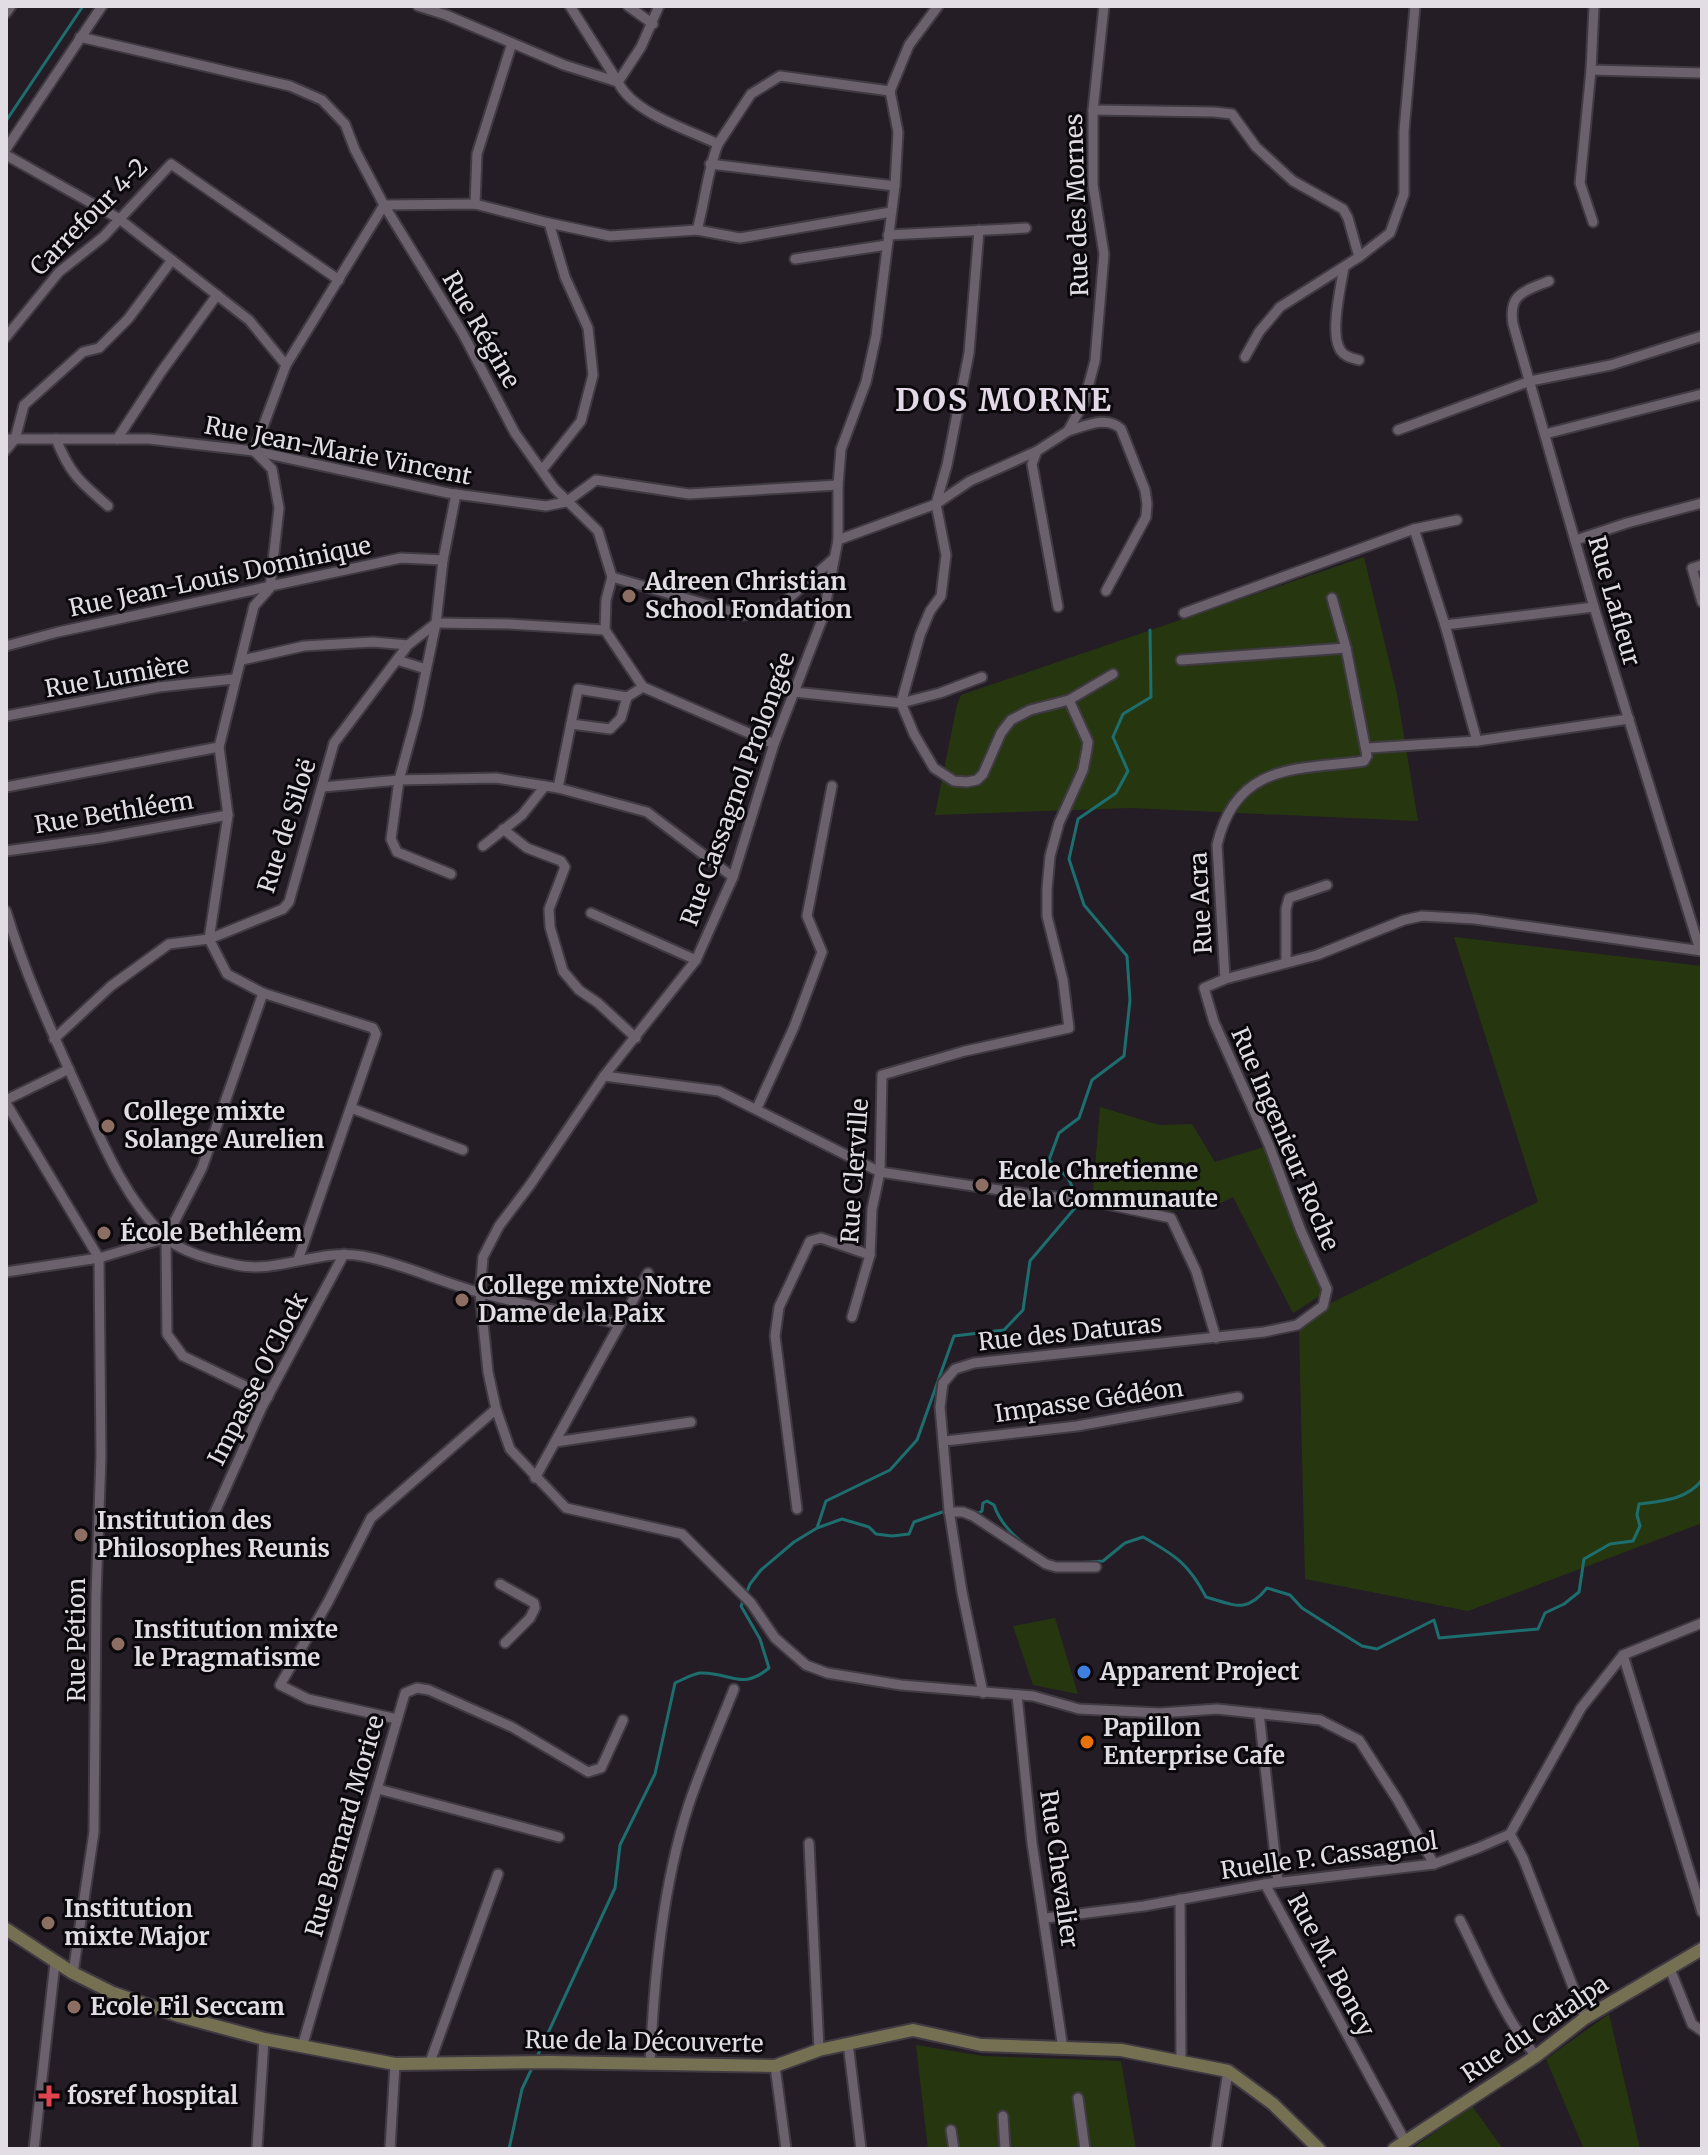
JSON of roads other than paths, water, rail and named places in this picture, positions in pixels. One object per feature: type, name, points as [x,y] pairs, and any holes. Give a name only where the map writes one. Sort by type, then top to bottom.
[{"type":"street","points":[[6,13],[11,6]]},
{"type":"street","points":[[102,6],[10,135],[6,152],[118,218],[249,320],[286,365]]},
{"type":"street","points":[[418,6],[564,65],[618,82]]},
{"type":"street","points":[[570,6],[625,96],[644,109],[718,144]]},
{"type":"street","points":[[628,6],[653,24]]},
{"type":"street","points":[[618,82],[653,24],[659,6]]},
{"type":"street","points":[[697,230],[707,198],[710,164],[718,144],[751,94],[780,76],[890,91],[909,45],[938,6]]},
{"type":"street","name":"Rue des Mornes","points":[[1068,431],[1084,402],[1095,361],[1099,316],[1104,254],[1093,185],[1093,110],[1104,6]]},
{"type":"street","points":[[1245,357],[1259,332],[1280,307],[1359,257],[1390,233],[1404,194],[1404,131],[1415,6]]},
{"type":"street","points":[[1593,222],[1580,183],[1594,6]]},
{"type":"street","name":"Rue Régine","points":[[80,37],[290,86],[322,100],[345,124],[384,205],[463,334],[515,433],[566,502],[598,531],[612,577]]},
{"type":"street","points":[[475,204],[477,154],[512,43]]},
{"type":"street","points":[[1591,70],[1702,73]]},
{"type":"street","name":"Rue Cassagnol Prolongée","points":[[890,91],[898,132],[895,186],[874,349],[866,382],[841,449],[838,540],[823,617],[774,744],[733,877],[696,960],[604,1076],[499,1226],[483,1257],[480,1293],[488,1372],[496,1409],[510,1449],[566,1508],[682,1534],[751,1603],[775,1638],[806,1665],[827,1673],[901,1685],[983,1693]]},
{"type":"street","points":[[1093,110],[1232,114],[1256,147],[1293,181],[1343,209],[1359,257]]},
{"type":"street","name":"Carrefour 4-2","points":[[6,337],[59,272],[103,237],[171,164],[339,280]]},
{"type":"street","points":[[710,164],[895,186]]},
{"type":"street","points":[[298,1260],[376,1038],[373,1028],[263,993],[227,974],[209,939],[228,815],[219,747],[254,606],[270,588],[279,508],[272,469],[254,451],[286,365],[384,205],[475,204],[610,236],[697,230],[740,238],[891,212]]},
{"type":"street","points":[[542,470],[581,421],[593,375],[588,328],[565,277],[549,223]]},
{"type":"street","points":[[795,259],[887,240],[1026,228]]},
{"type":"street","points":[[979,230],[969,353],[947,465],[936,504],[946,555],[941,596],[930,611],[920,635],[901,703],[934,768],[954,781],[967,782],[977,780],[983,774],[1001,733],[1011,720],[1030,710],[1069,700],[1113,674]]},
{"type":"street","points":[[6,450],[24,405],[83,352],[99,348],[128,319],[172,260]]},
{"type":"street","points":[[1344,267],[1337,340],[1340,351],[1359,360]]},
{"type":"street","name":"Rue Lafleur","points":[[1549,281],[1522,292],[1514,301],[1511,311],[1594,607],[1701,950]]},
{"type":"street","points":[[117,439],[217,295]]},
{"type":"street","points":[[1398,430],[1530,381],[1611,365],[1702,336]]},
{"type":"street","points":[[1545,434],[1702,394]]},
{"type":"street","points":[[838,540],[936,504],[970,481],[1037,451],[1068,431],[1104,421],[1114,422],[1121,429],[1145,490],[1146,517],[1106,591]]},
{"type":"street","name":"Rue Jean-Marie Vincent","points":[[10,439],[149,439],[254,451],[456,494],[546,506],[566,502]]},
{"type":"street","points":[[56,439],[67,467],[108,506]]},
{"type":"street","points":[[1037,451],[1032,464],[1058,607]]},
{"type":"street","points":[[566,502],[596,480],[689,494],[838,485]]},
{"type":"street","points":[[451,874],[397,852],[391,839],[399,780],[436,623],[443,560],[456,494]]},
{"type":"street","points":[[1576,540],[1702,503]]},
{"type":"street","points":[[1184,613],[1414,529],[1457,520]]},
{"type":"street","points":[[1414,529],[1477,741]]},
{"type":"street","name":"Rue Jean-Louis Dominique","points":[[6,646],[401,558],[443,560]]},
{"type":"street","points":[[774,744],[643,687],[605,630],[606,600],[612,577],[743,615],[777,609],[834,558]]},
{"type":"street","points":[[1702,565],[1692,568],[1702,602]]},
{"type":"street","points":[[1332,598],[1368,748],[1477,741],[1629,719]]},
{"type":"street","points":[[1445,625],[1594,607]]},
{"type":"street","points":[[436,623],[605,630]]},
{"type":"street","name":"Rue de Siloë","points":[[54,1039],[111,986],[169,944],[209,939],[283,909],[289,902],[334,743],[408,645],[436,623]]},
{"type":"street","points":[[242,660],[304,646],[373,642],[408,645]]},
{"type":"street","points":[[1181,660],[1346,648]]},
{"type":"street","points":[[397,660],[426,669]]},
{"type":"street","points":[[794,692],[901,703],[982,677]]},
{"type":"street","name":"Rue Lumière","points":[[6,716],[159,687],[234,679]]},
{"type":"street","points":[[558,788],[578,689],[627,697],[643,687]]},
{"type":"street","points":[[571,724],[610,729],[621,718],[627,697]]},
{"type":"street","name":"Rue Clerville","points":[[852,1317],[870,1255],[872,1209],[880,1172],[882,1075],[965,1051],[1069,1028],[1063,980],[1047,916],[1047,889],[1050,856],[1059,823],[1083,770],[1088,742],[1069,700]]},
{"type":"street","points":[[6,787],[219,747]]},
{"type":"street","name":"Rue Acra","points":[[1225,979],[1217,845],[1233,802],[1263,778],[1291,769],[1364,761],[1368,748]]},
{"type":"street","points":[[323,787],[399,780],[496,778],[558,788],[647,812],[733,877]]},
{"type":"street","points":[[483,846],[522,815],[545,786]]},
{"type":"street","points":[[757,1108],[776,1070],[822,952],[807,916],[832,786]]},
{"type":"street","name":"Rue Bethléem","points":[[6,851],[228,815]]},
{"type":"street","points":[[503,829],[527,848],[561,861],[565,867],[549,909],[552,940],[563,971],[579,990],[636,1038]]},
{"type":"street","points":[[1286,962],[1286,909],[1289,898],[1327,885]]},
{"type":"street","points":[[6,911],[15,943],[54,1039],[101,1140],[133,1200],[166,1238],[194,1253],[239,1266],[273,1265],[344,1254],[366,1257],[480,1293],[620,1324]]},
{"type":"street","points":[[591,913],[696,960]]},
{"type":"street","points":[[1225,979],[1317,955],[1404,920],[1431,916],[1475,919],[1701,950]]},
{"type":"street","name":"Rue Ingenieur Roche","points":[[1225,979],[1204,988],[1214,1022],[1269,1145],[1301,1231],[1327,1289],[1323,1306]]},
{"type":"street","points":[[263,993],[202,1168],[166,1238],[167,1334],[183,1356],[268,1397]]},
{"type":"street","points":[[69,1069],[6,1101],[99,1258]]},
{"type":"street","points":[[604,1076],[719,1091],[880,1172],[1040,1196],[1078,1198],[1171,1218],[1196,1271],[1216,1338]]},
{"type":"street","points":[[351,1108],[463,1150]]},
{"type":"street","points":[[6,1272],[99,1258],[166,1238]]},
{"type":"street","points":[[797,1509],[775,1336],[776,1317],[810,1241],[821,1238],[870,1255]]},
{"type":"street","name":"Impasse O'Clock","points":[[210,1523],[268,1397],[344,1254]]},
{"type":"street","name":"Rue Pétion","points":[[73,1973],[94,1832],[101,1456],[99,1258]]},
{"type":"street","points":[[535,1478],[648,1273]]},
{"type":"street","name":"Rue des Daturas","points":[[983,1693],[949,1512],[940,1407],[943,1383],[955,1369],[974,1363],[1264,1332],[1297,1325],[1323,1306]]},
{"type":"street","name":"Impasse Gédéon","points":[[945,1441],[1077,1426],[1238,1397]]},
{"type":"street","points":[[397,1719],[308,1699],[280,1685],[328,1602],[371,1518],[496,1409]]},
{"type":"street","points":[[555,1442],[691,1422]]},
{"type":"street","points":[[949,1512],[973,1516],[1046,1564],[1096,1567]]},
{"type":"street","points":[[500,1584],[534,1603],[535,1608],[530,1618],[505,1643]]},
{"type":"street","points":[[1585,2018],[1523,1858],[1510,1834],[1581,1708],[1623,1655],[1702,1623]]},
{"type":"street","points":[[1623,1655],[1702,1912]]},
{"type":"street","name":"Rue Bernard Morice","points":[[302,2047],[405,1693],[417,1688],[429,1690],[512,1727],[593,1773],[601,1768],[623,1720]]},
{"type":"street","points":[[650,2065],[667,1898],[689,1805],[734,1689]]},
{"type":"street","points":[[983,1693],[1017,1695],[1079,1709],[1160,1713],[1217,1709],[1320,1720],[1359,1740],[1434,1864]]},
{"type":"street","name":"Rue Chevalier","points":[[1017,1695],[1032,1843],[1046,1918],[1063,2049]]},
{"type":"street","name":"Rue M. Boncy","points":[[1259,1713],[1278,1882]]},
{"type":"street","points":[[378,1789],[559,1837]]},
{"type":"street","name":"Ruelle P. Cassagnol","points":[[1046,1918],[1144,1906],[1278,1882],[1434,1864],[1510,1834]]},
{"type":"street","points":[[809,1843],[819,2050]]},
{"type":"street","points":[[430,2062],[498,1874]]},
{"type":"street","name":"Rue M. Boncy","points":[[1265,1884],[1399,2145]]},
{"type":"street","points":[[1180,1899],[1181,2060]]},
{"type":"street","points":[[1460,1920],[1499,1998],[1536,2056]]},
{"type":"street","name":"Rue de la Découverte","points":[[6,1929],[73,1973],[113,1993],[179,2016],[264,2039],[395,2064],[548,2062],[775,2066],[819,2050],[913,2030],[981,2045],[1121,2050],[1228,2071],[1273,2104],[1319,2149]]},
{"type":"street","name":"Rue du Catalpa","points":[[1399,2145],[1536,2056],[1585,2018],[1702,1949]]},
{"type":"street","points":[[34,2149],[55,1963]]},
{"type":"street","points":[[1670,1969],[1692,2024],[1702,2031]]},
{"type":"street","points":[[257,2149],[264,2039]]},
{"type":"street","points":[[848,2043],[861,2149]]},
{"type":"street","points":[[390,2149],[395,2064]]},
{"type":"street","points":[[775,2066],[786,2149]]},
{"type":"street","points":[[1216,2149],[1228,2071]]},
{"type":"street","points":[[1078,2098],[1085,2149]]},
{"type":"street","points":[[1003,2116],[1005,2149]]},
{"type":"street","points":[[951,2130],[954,2149]]},
{"type":"waterway","points":[[6,121],[83,6]]},
{"type":"waterway","points":[[1076,1195],[1068,1178],[1049,1160],[1059,1133],[1079,1118],[1092,1080],[1124,1056],[1130,1000],[1127,956],[1084,905],[1069,859],[1078,819],[1116,793],[1128,771],[1113,737],[1123,714],[1151,697],[1150,630]]},
{"type":"waterway","points":[[817,1528],[826,1501],[890,1470],[917,1440],[954,1336],[1004,1330],[1023,1310],[1030,1261],[1080,1202]]},
{"type":"waterway","points":[[1078,1563],[1103,1561],[1125,1543],[1143,1537],[1180,1561],[1206,1597],[1240,1605],[1253,1602],[1267,1588],[1290,1595],[1302,1608],[1362,1646],[1377,1649],[1434,1620],[1439,1638],[1538,1629],[1545,1613],[1579,1592],[1584,1559],[1610,1544],[1633,1541],[1640,1526],[1637,1515],[1639,1504],[1681,1496],[1702,1480]]},
{"type":"waterway","points":[[975,1512],[982,1511],[983,1503],[987,1501],[994,1505],[1008,1529],[1028,1547]]},
{"type":"waterway","points":[[536,2059],[615,1888],[620,1845],[655,1774],[675,1683],[700,1673],[750,1679],[769,1668],[760,1639],[741,1606],[750,1584],[761,1570],[794,1542],[817,1528],[842,1519],[869,1527],[876,1534],[909,1534],[914,1522],[948,1510]]},
{"type":"waterway","points":[[509,2149],[522,2089],[533,2066]]},
{"type":"place","name":"Adreen Christian School Fondation","points":[[629,596]]},
{"type":"place","name":"College mixte Solange Aurelien","points":[[108,1126]]},
{"type":"place","name":"Ecole Chretienne de la Communaute","points":[[982,1185]]},
{"type":"place","name":"École Bethléem","points":[[104,1233]]},
{"type":"place","name":"College mixte Notre Dame de la Paix","points":[[462,1300]]},
{"type":"place","name":"Institution des Philosophes Reunis","points":[[81,1535]]},
{"type":"place","name":"Institution mixte le Pragmatisme","points":[[118,1644]]},
{"type":"place","name":"Apparent Project","points":[[1084,1672]]},
{"type":"place","name":"Papillon Enterprise Cafe","points":[[1087,1742]]},
{"type":"place","name":"Institution mixte Major","points":[[48,1923]]},
{"type":"place","name":"Ecole Fil Seccam","points":[[74,2007]]},
{"type":"place","name":"fosref hospital","points":[[49,2096]]},
{"type":"district","name":"DOS MORNE","points":[[1004,400]]}]
